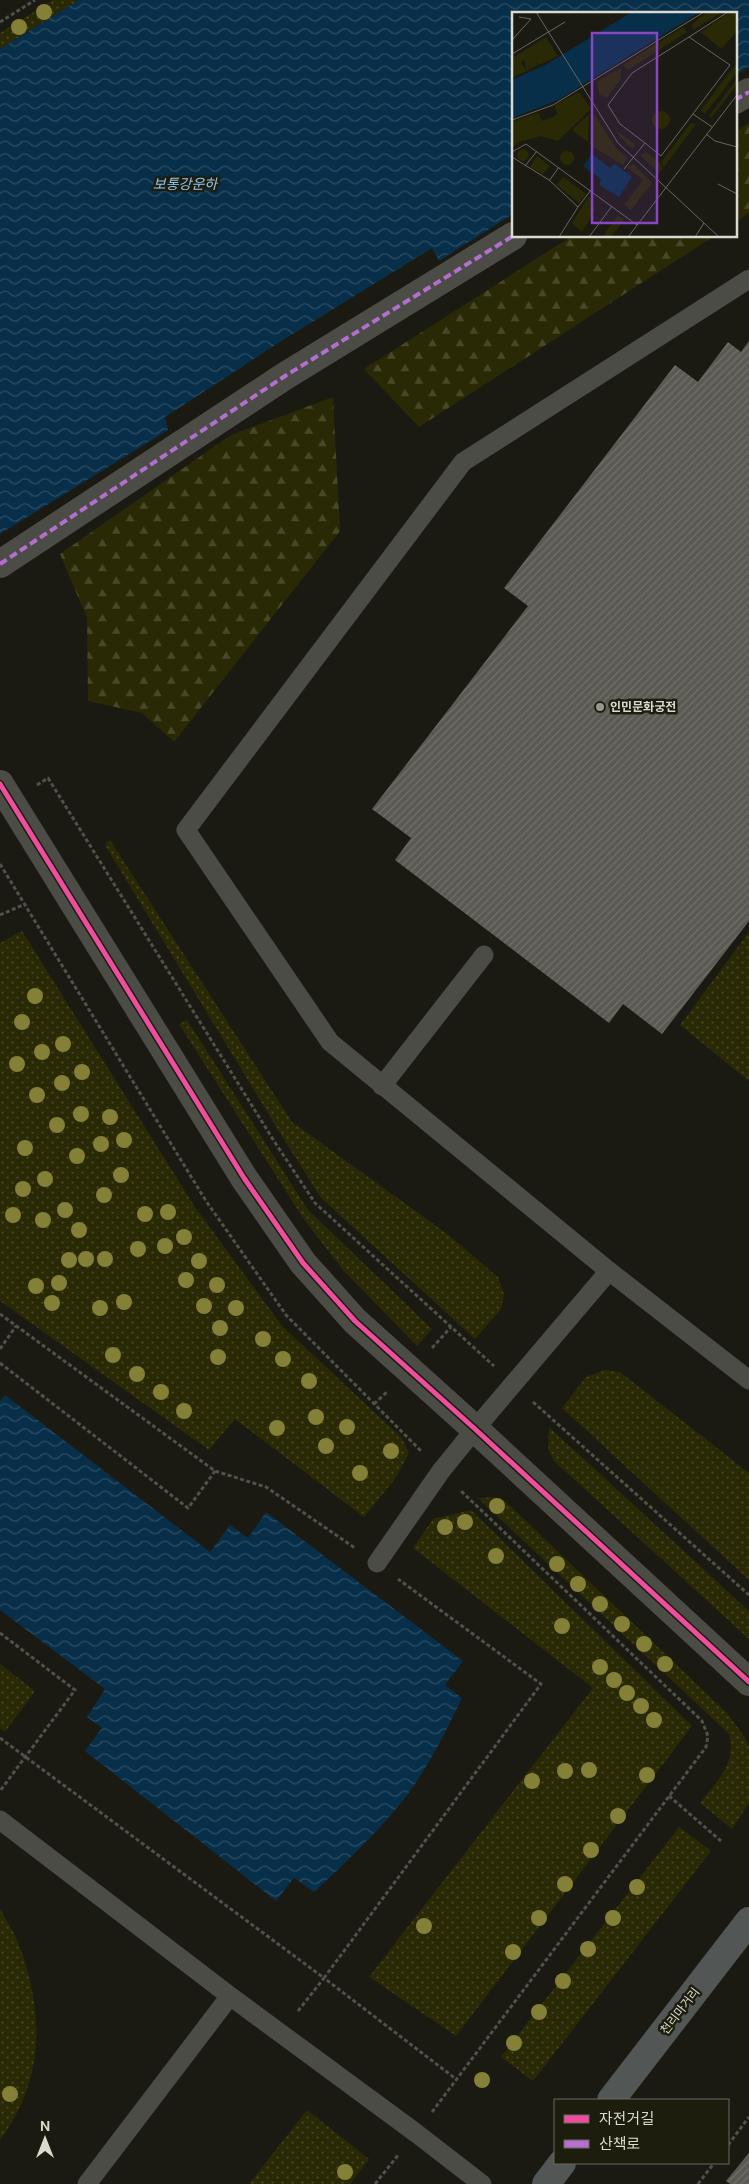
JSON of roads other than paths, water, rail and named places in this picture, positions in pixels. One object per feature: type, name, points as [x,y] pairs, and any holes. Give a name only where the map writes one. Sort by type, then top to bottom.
[{"type":"main road","name":"천리마거리","points":[[611,2099],[749,1921]]},
{"type":"main road","points":[[546,2184],[561,2164]]},
{"type":"street","points":[[736,99],[749,92]]},
{"type":"street","points":[[0,564],[285,376],[512,237]]},
{"type":"street","points":[[0,784],[244,1178],[303,1263],[355,1321],[475,1428],[749,1682]]},
{"type":"lane","points":[[749,279],[463,462],[186,830],[330,1042],[609,1271],[749,1380]]},
{"type":"lane","points":[[382,1086],[484,955]]},
{"type":"lane","points":[[377,1563],[441,1471],[475,1428],[609,1271]]},
{"type":"lane","points":[[0,1820],[280,2034],[482,2184]]},
{"type":"lane","points":[[87,2184],[230,1996]]},
{"type":"water","name":"보통강운하","points":[[79,0],[749,0],[749,67],[736,74],[736,12],[512,12],[512,215],[439,261],[432,248],[275,345],[165,417],[168,430],[0,534],[0,49]]},
{"type":"water","points":[[5,1395],[210,1552],[230,1525],[248,1538],[266,1512],[463,1661],[445,1685],[462,1698],[418,1779],[380,1827],[314,1892],[294,1878],[276,1901],[85,1751],[102,1728],[87,1717],[105,1689],[0,1610],[0,1401]]},
{"type":"place","name":"인민문화궁전","points":[[600,707]]}]
